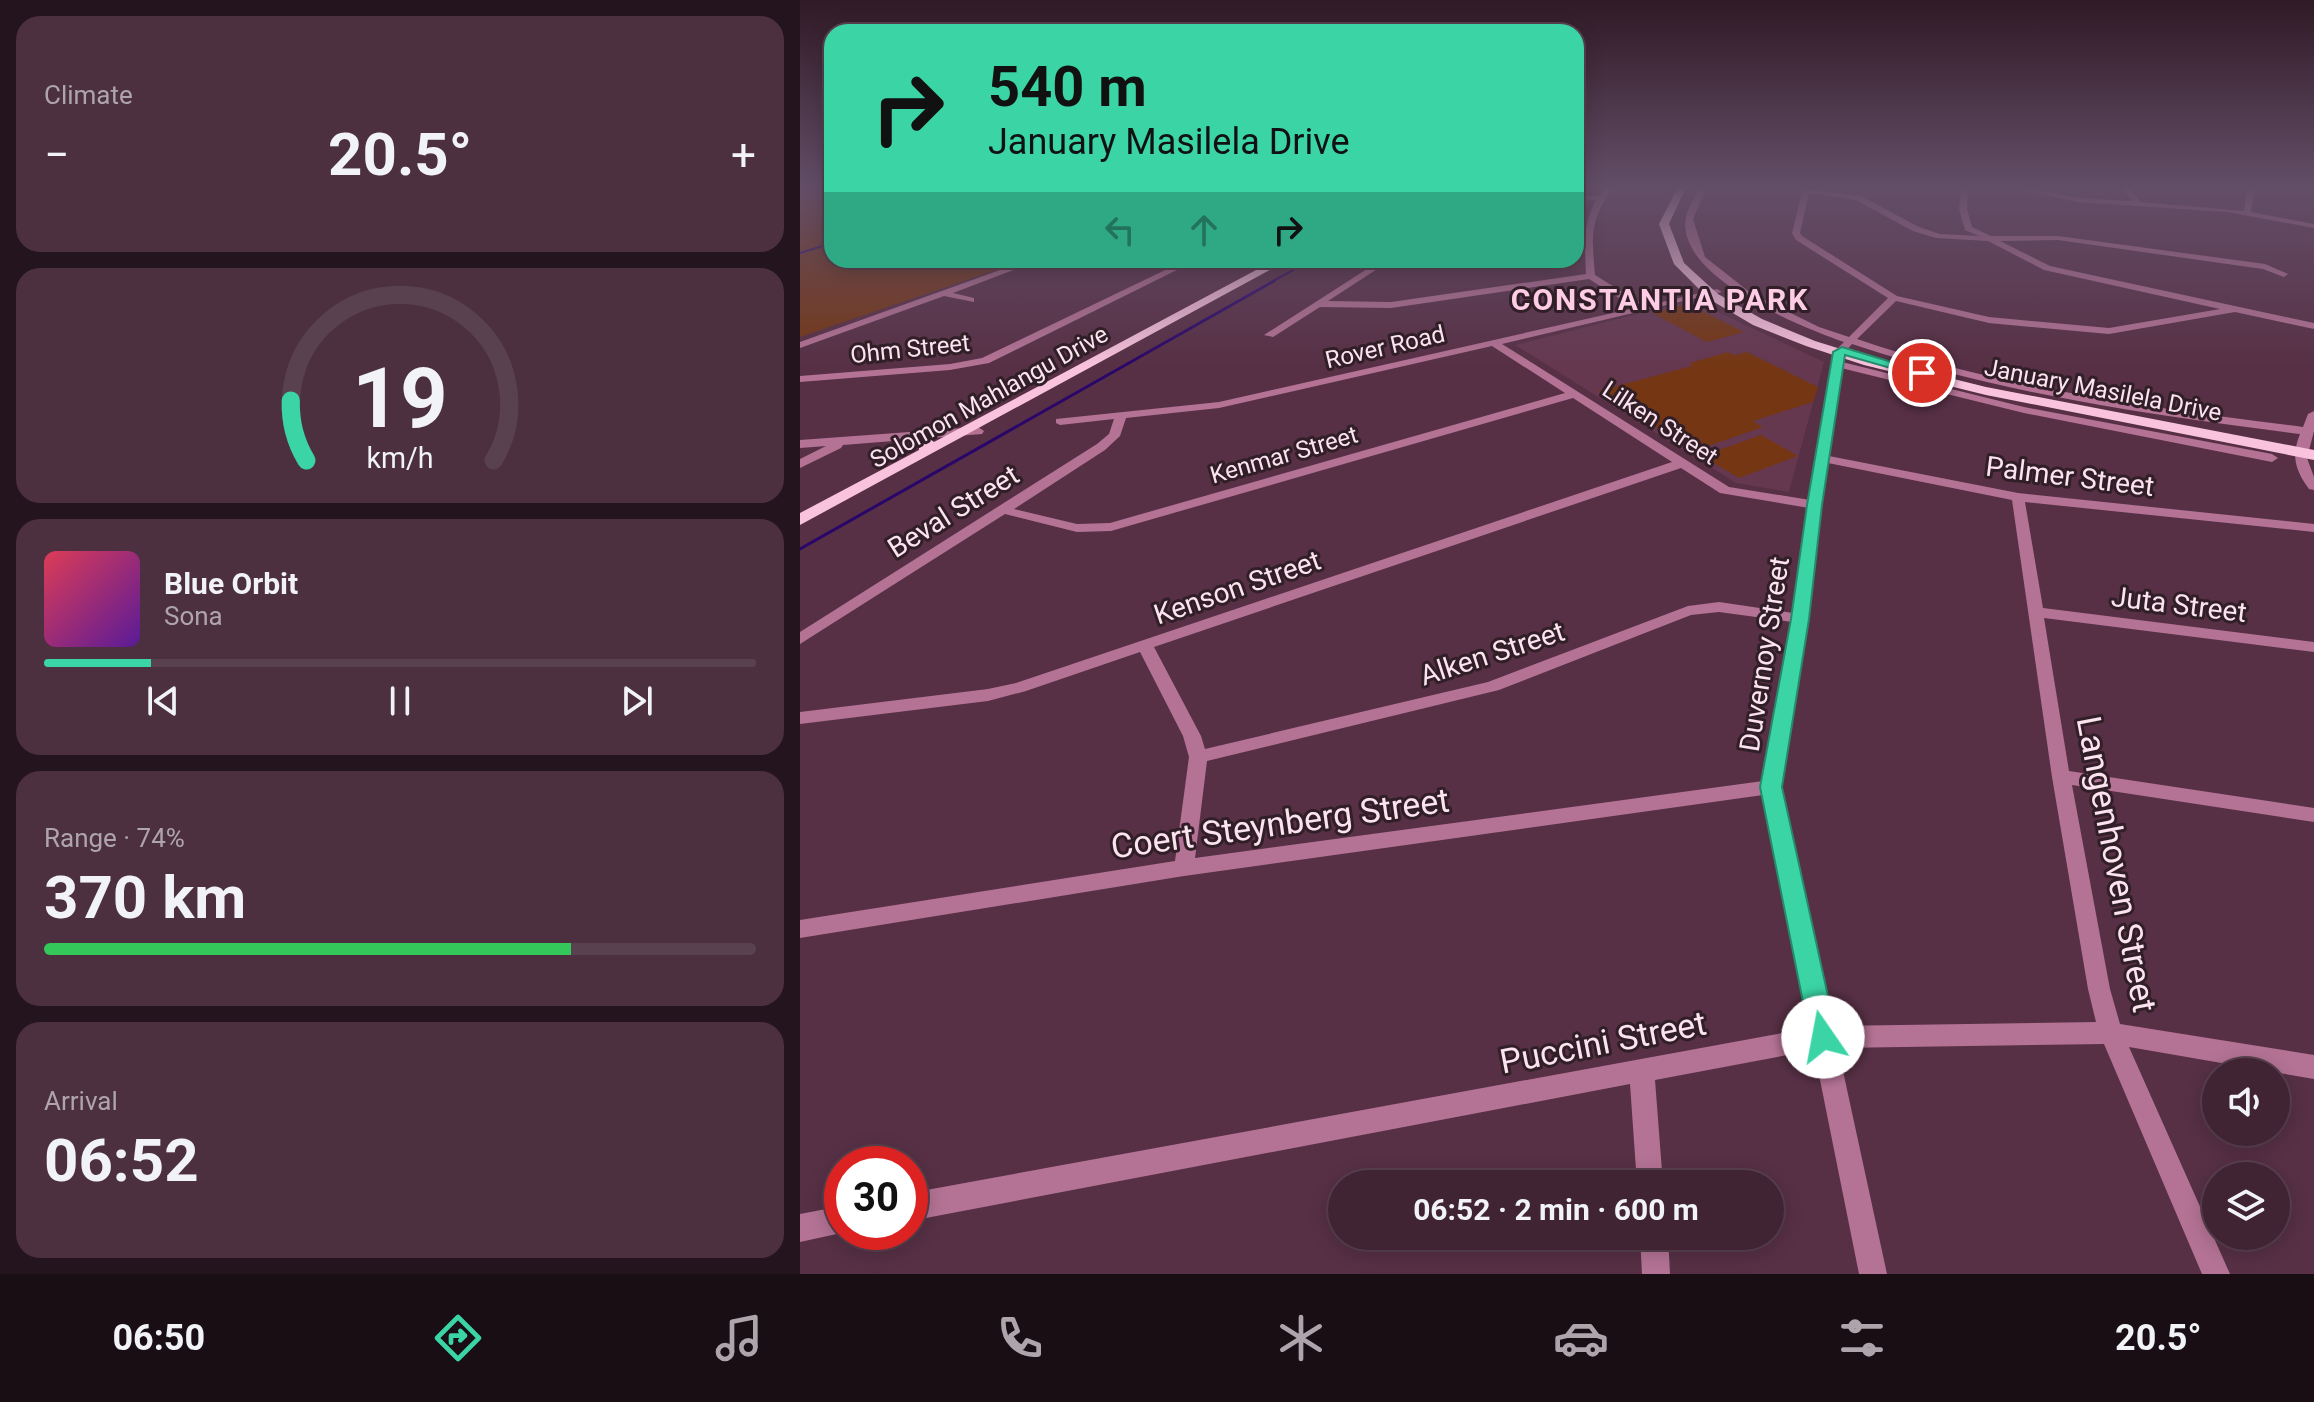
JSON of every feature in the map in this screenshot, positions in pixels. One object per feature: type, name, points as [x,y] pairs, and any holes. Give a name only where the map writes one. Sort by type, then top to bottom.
[{"type":"main road","name":"January Masilela Drive","points":[[1672,248],[1683,270],[1753,318],[1842,352],[1955,385],[2306,452]]},
{"type":"main road","name":"Solomon Mahlangu Drive","points":[[800,523],[1268,268]]},
{"type":"main road","name":"Solomon Mahlangu Drive","points":[[800,523],[927,452],[972,431]]},
{"type":"main road","points":[[916,435],[926,442],[927,452]]},
{"type":"street","points":[[1589,248],[1591,276]]},
{"type":"street","points":[[1699,248],[1702,259],[1742,295],[1842,352],[2024,410],[2272,458]]},
{"type":"street","points":[[1816,248],[1894,298],[1989,320],[2098,331],[2234,309]]},
{"type":"street","points":[[2006,248],[2043,267],[2314,326]]},
{"type":"street","points":[[2133,248],[2271,268],[2284,273],[2276,275],[2231,269],[2184,256]]},
{"type":"street","points":[[2199,258],[2223,257],[2229,253]]},
{"type":"street","points":[[800,345],[1013,268]]},
{"type":"street","name":"Ohm Street","points":[[800,379],[950,367],[985,361],[1177,268]]},
{"type":"street","points":[[1269,335],[1373,268]]},
{"type":"street","points":[[1317,304],[1391,305],[1591,276],[1642,308]]},
{"type":"street","name":"Rover Road","points":[[1060,421],[1219,405],[1714,292]]},
{"type":"street","points":[[940,293],[971,300]]},
{"type":"street","points":[[1842,352],[1894,298]]},
{"type":"street","name":"Lilken Street","points":[[1494,343],[1732,493],[1814,505]]},
{"type":"street","points":[[1842,352],[1894,355],[2035,388],[2209,418],[2308,431]]},
{"type":"street","name":"Duvernoy Street","points":[[1842,352],[1814,505],[1800,619],[1771,787],[1873,1274]]},
{"type":"street","name":"Kenmar Street","points":[[1003,510],[1077,528],[1111,527],[1575,394]]},
{"type":"street","points":[[2314,414],[2308,431],[2303,469],[2314,486]]},
{"type":"street","name":"Beval Street","points":[[800,639],[1109,441],[1121,416]]},
{"type":"street","points":[[800,444],[972,431]]},
{"type":"street","points":[[800,464],[845,440]]},
{"type":"street","name":"Palmer Street","points":[[1823,458],[2018,497],[2314,528]]},
{"type":"street","name":"Kenson Street","points":[[800,718],[1001,692],[1682,463]]},
{"type":"street","name":"Langenhoven Street","points":[[2018,497],[2061,777],[2099,989],[2111,1033],[2216,1274]]},
{"type":"street","name":"Alken Street","points":[[1198,757],[1493,686],[1688,611],[1719,607],[1800,619]]},
{"type":"street","name":"Juta Street","points":[[2037,612],[2314,647]]},
{"type":"street","points":[[1145,645],[1192,736],[1198,757],[1184,868]]},
{"type":"street","points":[[2061,777],[2314,815]]},
{"type":"street","name":"Coert Steynberg Street","points":[[800,929],[1184,868],[1771,787]]},
{"type":"street","name":"Puccini Street","points":[[928,1204],[1823,1037],[2111,1033],[2314,1067]]},
{"type":"street","points":[[1642,1072],[1649,1170]]},
{"type":"street","points":[[800,1228],[824,1223]]},
{"type":"street","points":[[1655,1250],[1656,1274]]},
{"type":"shaded area","points":[[800,248],[824,248],[824,268],[1002,268],[800,337]]},
{"type":"shaded area","points":[[1693,300],[1824,362],[1789,492],[1736,483],[1515,345]]},
{"type":"shaded area","points":[[1688,304],[1744,332],[1707,342],[1652,313]]},
{"type":"shaded area","points":[[1728,352],[1734,355],[1747,352],[1818,387],[1813,402],[1753,421],[1763,427],[1694,451],[1598,391],[1692,366],[1690,363]]},
{"type":"shaded area","points":[[1761,435],[1798,456],[1739,478],[1702,456]]},
{"type":"waterway","points":[[800,253],[815,248]]},
{"type":"waterway","points":[[1270,283],[1297,268]]},
{"type":"waterway","points":[[800,549],[1274,281]]},
{"type":"district","name":"CONSTANTIA PARK","points":[[1660,300]]},
{"type":"route","points":[[1823,1037],[1771,787],[1800,619],[1814,505],[1839,352],[1842,350],[1922,373]]}]
